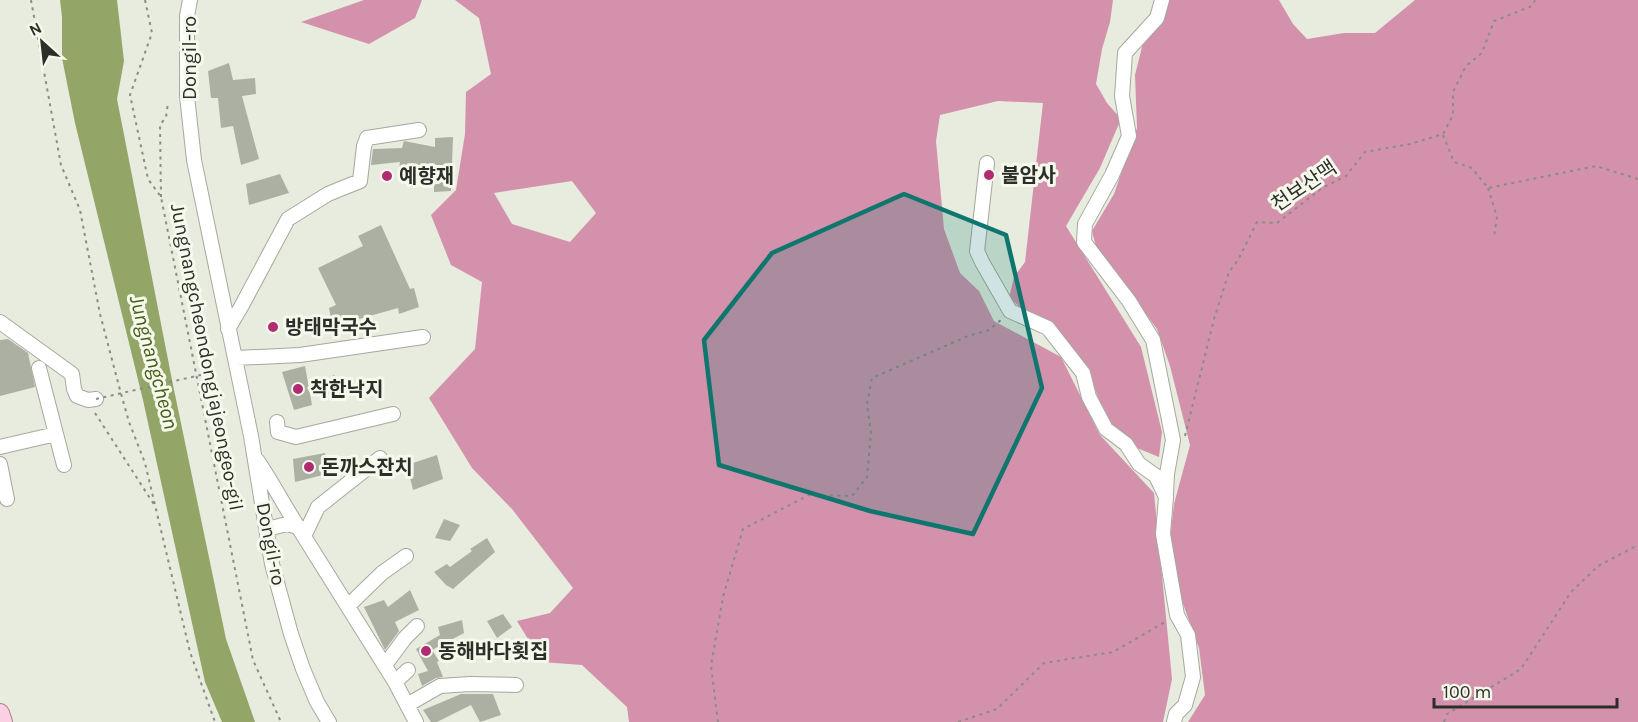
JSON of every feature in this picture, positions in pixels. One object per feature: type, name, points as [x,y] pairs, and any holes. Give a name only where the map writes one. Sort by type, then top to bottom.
[{"type":"main road","points":[[0,713],[3,722]]},
{"type":"street","name":"Dongil-ro","points":[[190,0],[188,96],[194,160],[228,329],[236,358],[272,564],[291,634],[317,702],[329,722]]},
{"type":"street","points":[[1162,0],[1157,18],[1125,54],[1122,96],[1129,136],[1112,175],[1084,224],[1084,242],[1129,301],[1153,340],[1173,440],[1167,474],[1163,534],[1177,615],[1188,635],[1193,677],[1185,705],[1176,714],[1174,722]]},
{"type":"street","points":[[228,329],[288,219],[328,194],[360,181],[367,138],[419,130]]},
{"type":"street","points":[[987,162],[977,250],[982,262],[1010,311],[1048,328],[1083,373],[1089,397],[1106,429],[1126,444],[1139,464],[1156,476],[1166,497]]},
{"type":"street","points":[[0,322],[72,374],[74,389],[78,396],[92,399]]},
{"type":"street","points":[[236,358],[300,354],[423,337]]},
{"type":"street","points":[[39,368],[64,465]]},
{"type":"street","points":[[251,436],[277,427],[296,437],[393,414]]},
{"type":"street","points":[[0,447],[56,434]]},
{"type":"street","points":[[255,457],[276,487],[283,504],[385,664],[416,722]]},
{"type":"street","points":[[301,532],[318,507],[380,458]]},
{"type":"street","points":[[0,464],[7,499]]},
{"type":"street","points":[[267,529],[287,524],[301,532]]},
{"type":"street","points":[[348,606],[382,573],[406,556]]},
{"type":"street","points":[[385,664],[417,626]]},
{"type":"street","points":[[395,682],[408,670]]},
{"type":"street","points":[[407,705],[440,686],[516,685]]},
{"type":"path","points":[[31,0],[61,165],[80,210],[100,314],[120,390],[129,422],[145,463],[190,652],[215,722]]},
{"type":"path","name":"Jungnangcheondongjajeongeo-gil","points":[[145,0],[152,33],[130,95],[148,179],[162,197],[253,660],[281,722]]},
{"type":"path","points":[[1494,237],[1497,217],[1488,188],[1472,168],[1454,162],[1443,134],[1454,115],[1454,92],[1466,66],[1482,53],[1494,21],[1532,6],[1535,0]]},
{"type":"path","points":[[162,197],[160,126],[166,117],[168,103]]},
{"type":"path","name":"천보산맥","points":[[1184,440],[1214,319],[1229,272],[1238,260],[1257,222],[1277,223],[1322,188],[1346,176],[1365,152],[1410,144],[1443,134]]},
{"type":"path","points":[[1488,188],[1596,166],[1638,179]]},
{"type":"path","points":[[718,722],[711,666],[723,597],[743,529],[809,495],[852,496],[867,477],[871,433],[867,404],[872,378],[968,336],[989,330],[1010,311]]},
{"type":"path","points":[[156,508],[98,419],[92,399],[223,370]]},
{"type":"path","points":[[1444,722],[1447,714],[1521,669],[1570,592],[1598,566],[1638,545]]},
{"type":"path","points":[[958,722],[997,709],[1044,663],[1113,652],[1177,615]]},
{"type":"highlighted area","points":[[904,194],[1006,235],[1042,388],[973,534],[870,511],[719,465],[704,340],[772,253]]},
{"type":"shaded area","points":[[364,0],[422,0],[415,18],[369,44],[301,22]]},
{"type":"shaded area","points":[[455,0],[1113,0],[1096,84],[1107,103],[1121,119],[1100,168],[1066,226],[1141,347],[1162,432],[1159,457],[1137,448],[1111,424],[1097,395],[1088,367],[1054,325],[1025,311],[1009,298],[1014,277],[1025,262],[1043,103],[998,101],[940,115],[936,141],[944,229],[960,273],[979,291],[994,321],[1061,357],[1100,435],[1154,493],[1172,679],[1163,722],[629,722],[627,707],[582,665],[542,662],[517,621],[550,613],[573,588],[512,509],[472,468],[429,398],[475,349],[482,282],[451,265],[431,215],[456,190],[465,134],[466,92],[491,74],[479,18]],"holes":[[[572,181],[596,213],[570,242],[512,224],[494,193]]]},
{"type":"shaded area","points":[[1170,0],[1279,0],[1293,24],[1307,39],[1344,33],[1375,33],[1415,0],[1638,0],[1638,722],[1188,722],[1205,695],[1199,648],[1182,601],[1170,539],[1174,504],[1190,445],[1170,366],[1157,329],[1096,247],[1092,231],[1114,194],[1137,128],[1135,75],[1143,43]]},
{"type":"water","name":"Jungnangcheon","points":[[60,0],[117,0],[124,61],[117,99],[226,639],[255,722],[222,722],[205,682],[143,400],[75,123],[62,58]]},
{"type":"building","points":[[229,63],[233,80],[255,78],[256,94],[242,96],[259,159],[241,165],[233,126],[221,128],[218,98],[211,98],[208,71]]},
{"type":"building","points":[[453,137],[451,191],[434,192],[434,179],[398,177],[400,162],[371,165],[373,149],[402,148],[404,141],[435,147],[435,138]]},
{"type":"building","points":[[280,174],[289,193],[249,205],[246,184]]},
{"type":"building","points":[[381,225],[410,289],[414,288],[419,307],[399,314],[398,308],[352,321],[353,324],[333,328],[329,308],[336,305],[318,268],[363,246],[358,236]]},
{"type":"building","points":[[8,339],[28,353],[35,387],[0,396],[0,340]]},
{"type":"building","name":"착한낙지","points":[[305,366],[312,405],[294,410],[282,372]]},
{"type":"building","points":[[333,375],[352,383],[346,397],[328,394]]},
{"type":"building","points":[[325,453],[327,474],[295,482],[293,459]]},
{"type":"building","points":[[437,455],[443,479],[413,490],[407,465]]},
{"type":"building","points":[[444,519],[460,525],[450,541],[435,538]]},
{"type":"building","points":[[487,538],[495,552],[453,589],[434,572],[447,564],[450,567],[472,551],[470,549]]},
{"type":"building","points":[[410,590],[419,610],[395,622],[399,631],[385,650],[364,607],[384,600],[388,607]]},
{"type":"building","points":[[503,614],[512,627],[497,638],[487,621]]},
{"type":"building","points":[[462,620],[464,633],[432,650],[439,661],[437,662],[443,677],[436,678],[422,686],[418,674],[428,671],[416,649],[440,635],[438,627]]},
{"type":"building","points":[[461,694],[493,694],[501,715],[480,722],[471,705],[437,722],[431,722],[423,710]]},
{"type":"place","name":"불암사","points":[[989,175]]},
{"type":"place","name":"예향재","points":[[387,176]]},
{"type":"place","name":"방태막국수","points":[[273,327]]},
{"type":"place","name":"착한낙지","points":[[298,389]]},
{"type":"place","name":"돈까스잔치","points":[[309,467]]},
{"type":"place","name":"동해바다횟집","points":[[426,651]]}]
